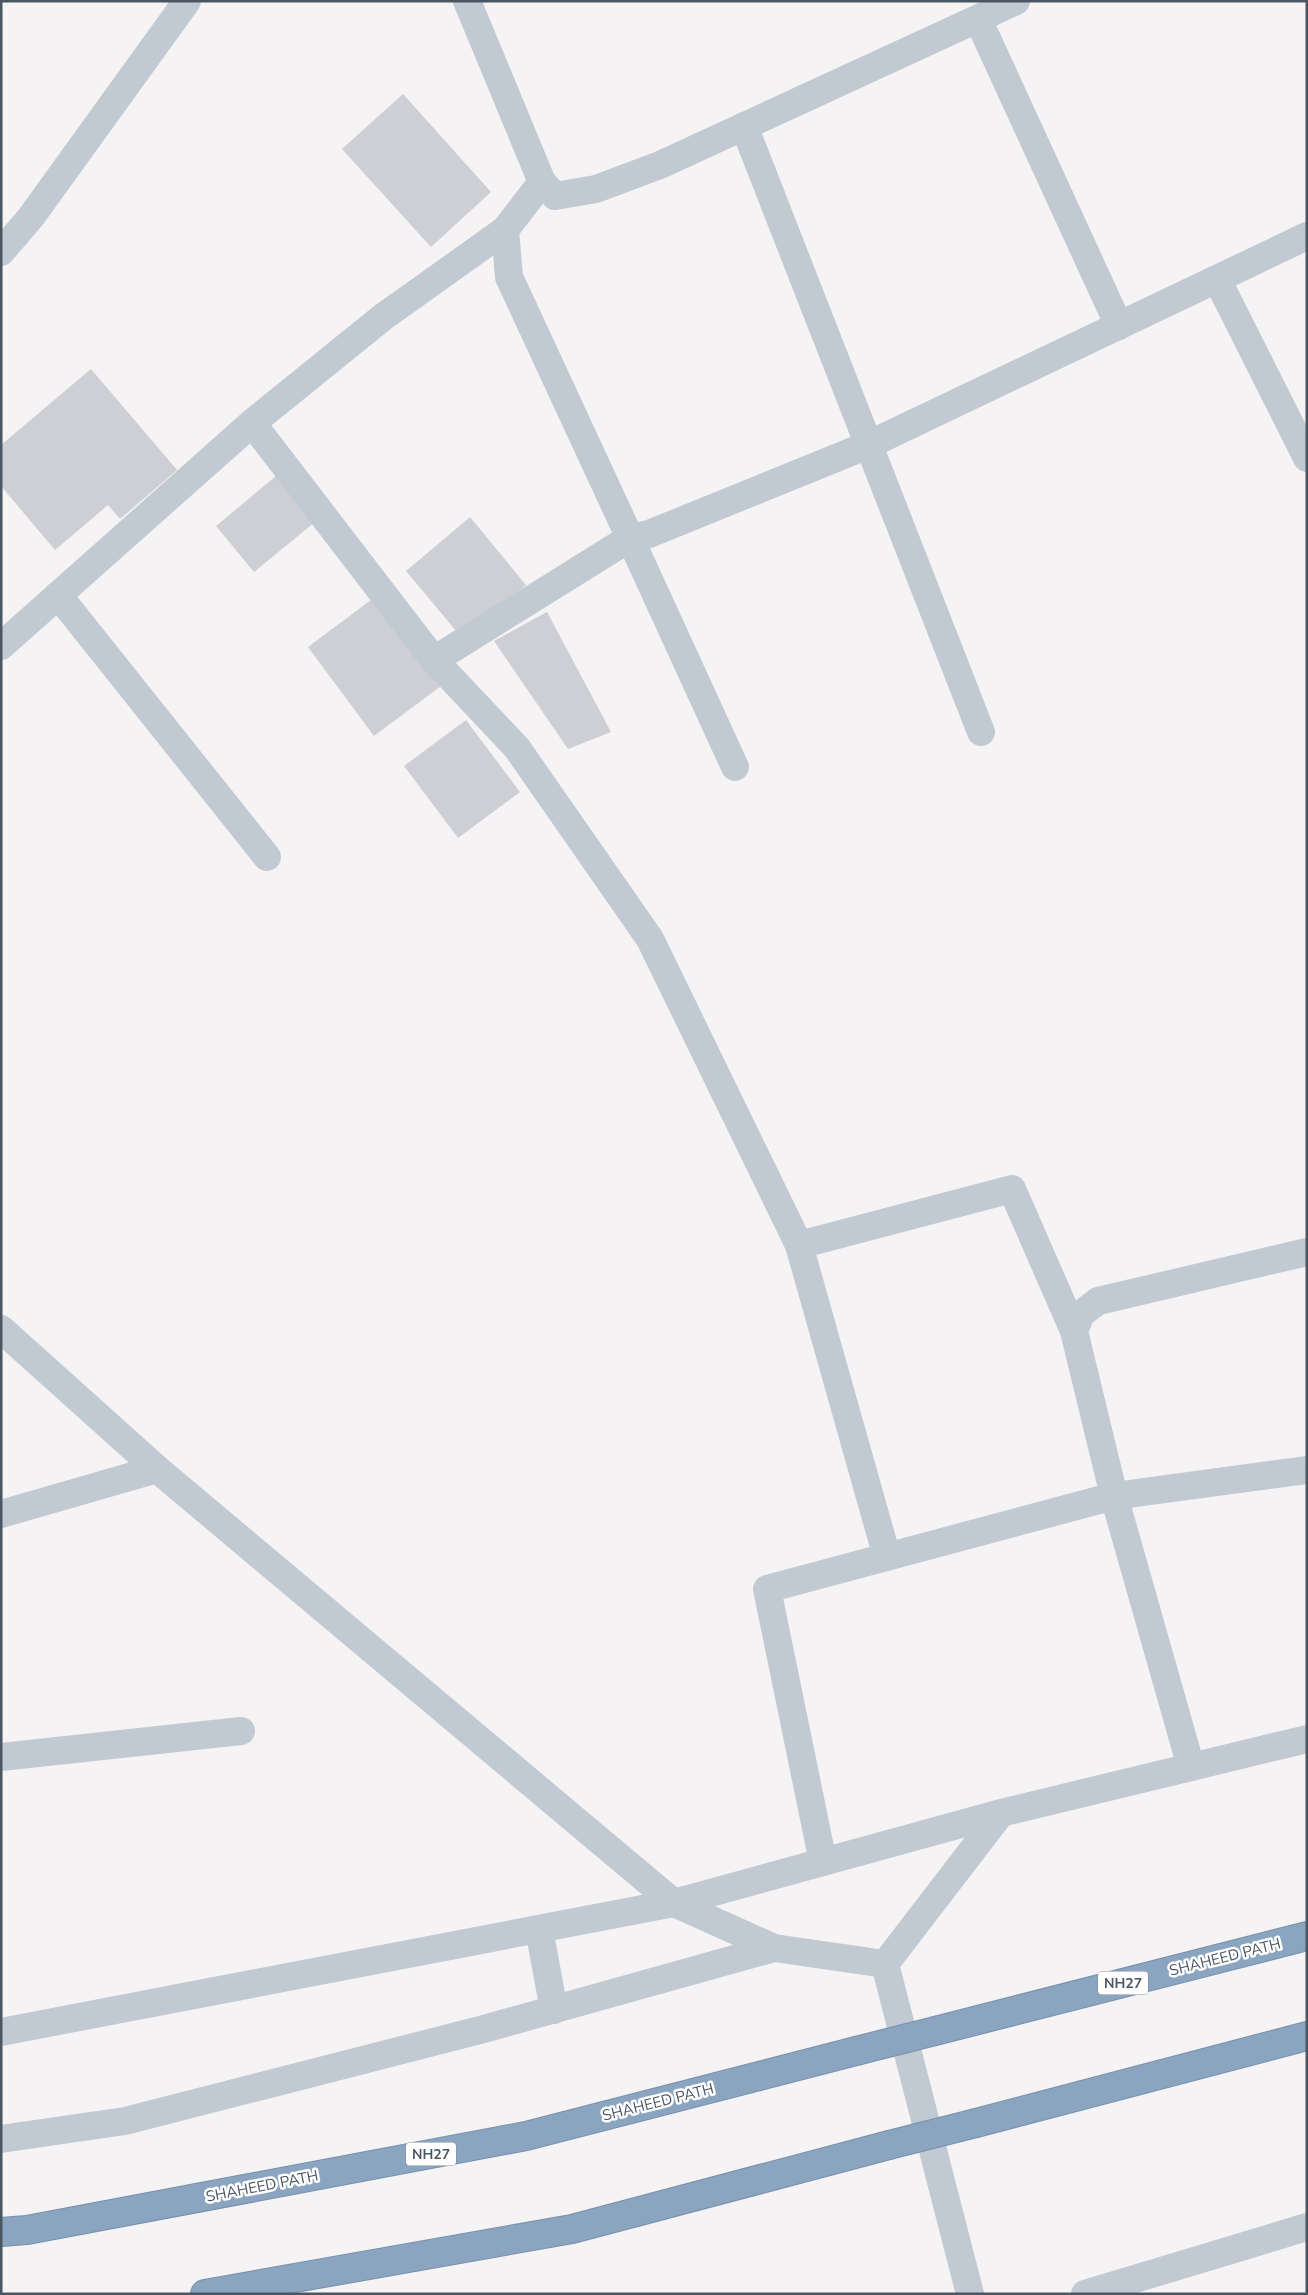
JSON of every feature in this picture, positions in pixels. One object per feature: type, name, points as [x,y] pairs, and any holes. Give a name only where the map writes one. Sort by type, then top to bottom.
[{"type":"highway","name":"SHAHEED PATH","points":[[1,2232],[27,2230],[526,2136],[1307,1936]]},
{"type":"highway","points":[[205,2294],[572,2229],[1307,2036]]},
{"type":"street","points":[[1,252],[31,217],[187,1]]},
{"type":"street","points":[[467,1],[542,182],[555,196],[596,188],[660,165],[1016,1]]},
{"type":"street","points":[[978,19],[1119,326]]},
{"type":"street","points":[[744,126],[982,732]]},
{"type":"street","points":[[1,646],[252,423],[383,317],[505,230],[542,182]]},
{"type":"street","points":[[505,230],[509,276],[735,768]]},
{"type":"street","points":[[434,660],[630,538],[649,534],[868,445],[1307,236]]},
{"type":"street","points":[[1217,279],[1307,458]]},
{"type":"street","points":[[252,423],[434,660],[518,748],[650,939],[799,1245],[887,1557]]},
{"type":"street","points":[[58,595],[267,857]]},
{"type":"street","points":[[799,1245],[1012,1189],[1074,1332],[1114,1496],[1191,1767]]},
{"type":"street","points":[[1074,1332],[1081,1314],[1098,1301],[1307,1252]]},
{"type":"street","points":[[2,1334],[157,1469],[674,1903],[774,1948],[885,1964]]},
{"type":"street","points":[[1,1514],[157,1469]]},
{"type":"street","points":[[823,1862],[767,1589],[1114,1496],[1307,1470]]},
{"type":"street","points":[[1,1757],[241,1730]]},
{"type":"street","points":[[1,2032],[674,1903],[1001,1813],[1307,1740]]},
{"type":"street","points":[[885,1964],[1001,1813]]},
{"type":"street","points":[[539,1929],[554,2010]]},
{"type":"street","points":[[1,2139],[125,2120],[554,2010],[774,1948]]},
{"type":"street","points":[[885,1964],[970,2294]]},
{"type":"street","points":[[1086,2294],[1307,2227]]},
{"type":"building","points":[[403,94],[491,192],[431,247],[342,149]]},
{"type":"building","points":[[91,369],[177,470],[120,519],[108,505],[55,550],[1,486],[1,445]]},
{"type":"building","points":[[276,476],[315,522],[254,572],[216,526]]},
{"type":"building","points":[[470,517],[526,585],[462,638],[406,571]]},
{"type":"building","points":[[379,594],[445,683],[374,736],[308,647]]},
{"type":"building","points":[[547,612],[611,732],[568,749],[494,641]]},
{"type":"building","points":[[466,720],[520,792],[458,838],[404,766]]}]
